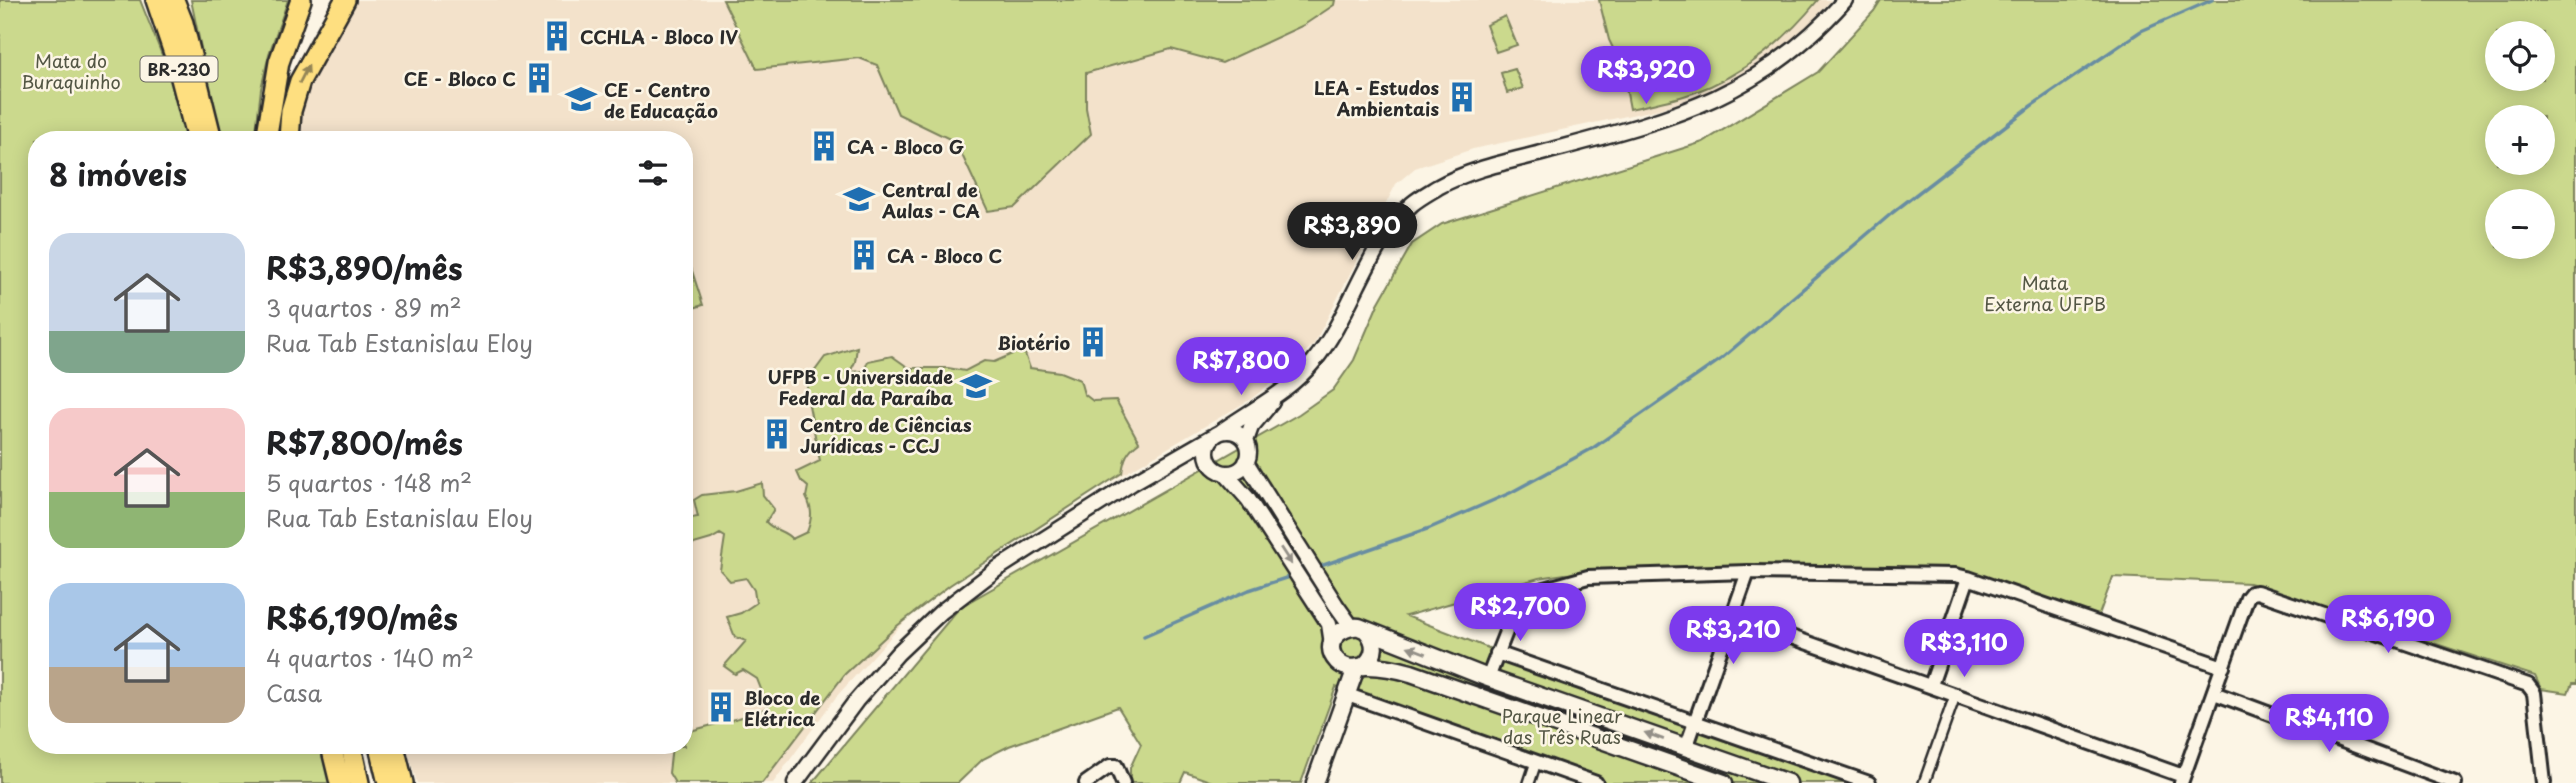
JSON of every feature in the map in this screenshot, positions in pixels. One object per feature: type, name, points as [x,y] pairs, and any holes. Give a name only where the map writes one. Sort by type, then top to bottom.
[{"type":"main road","name":"BR-230","points":[[156,0],[176,59],[195,131]]},
{"type":"main road","name":"BR-230","points":[[176,0],[210,131]]},
{"type":"main road","points":[[268,131],[279,62],[301,0]]},
{"type":"main road","points":[[290,131],[291,111],[300,81],[345,0]]},
{"type":"main road","points":[[1315,783],[1346,691],[1360,667],[1373,655],[1373,641],[1358,628]]},
{"type":"main road","points":[[1346,691],[1335,655],[1338,632],[1358,628],[1488,678],[1788,783]]},
{"type":"main road","points":[[1335,655],[1360,667],[1411,673],[1724,783]]},
{"type":"main road","points":[[333,754],[340,783]]},
{"type":"main road","points":[[353,754],[359,783]]},
{"type":"main road","points":[[381,754],[388,783]]},
{"type":"main road","points":[[396,754],[403,783]]},
{"type":"street","points":[[795,783],[856,701],[898,653],[941,612],[998,569],[1166,462],[1217,434],[1300,377],[1315,360],[1335,329],[1382,242],[1412,204],[1462,176],[1640,127],[1721,96],[1745,84],[1787,56],[1820,29],[1844,0]]},
{"type":"street","points":[[1246,441],[1251,427],[1280,392]]},
{"type":"street","points":[[1225,473],[1237,471],[1246,462],[1249,452],[1246,441],[1238,433],[1217,434],[1207,447],[1207,458],[1214,468],[1225,473],[1248,499],[1323,614],[1329,624],[1335,655]]},
{"type":"street","points":[[1166,462],[1191,457],[1207,458]]},
{"type":"street","points":[[1246,462],[1336,606],[1358,628]]},
{"type":"street","points":[[1686,748],[1748,572]]},
{"type":"street","points":[[1488,678],[1520,596],[1588,577],[1748,572],[1955,575],[2224,667]]},
{"type":"street","points":[[1931,685],[1968,578]]},
{"type":"street","points":[[1732,616],[1956,694],[2182,779],[2247,598],[2251,593],[2257,592],[2528,685],[2534,694],[2544,783]]},
{"type":"street","points":[[1497,653],[1869,783]]},
{"type":"street","points":[[1346,691],[1597,783]]},
{"type":"street","points":[[1924,783],[1956,694]]},
{"type":"street","points":[[2214,694],[2455,783]]},
{"type":"street","points":[[1579,733],[1587,712]]},
{"type":"street","points":[[1529,783],[1536,762]]},
{"type":"street","points":[[1086,783],[1110,766],[1116,766],[1123,783]]},
{"type":"shaded area","name":"UFPB - Universidade Federal da Paraíba","points":[[356,0],[1831,0],[1807,28],[1780,52],[1729,85],[1659,109],[1473,149],[1415,168],[1396,184],[1314,344],[1285,372],[1251,399],[1061,511],[964,576],[907,619],[836,697],[773,783],[417,783],[408,754],[693,754],[693,131],[297,131],[319,58]]},
{"type":"green space","name":"Mata do Buraquinho","points":[[0,0],[140,0],[176,90],[185,131],[28,131],[28,754],[325,754],[331,783],[0,783]]},
{"type":"green space","points":[[191,0],[288,0],[269,54],[256,131],[218,131]]},
{"type":"green space","points":[[723,0],[1335,0],[1334,5],[1304,25],[1222,63],[1171,49],[1086,73],[1086,108],[1091,134],[1015,207],[988,211],[956,142],[898,114],[877,65],[859,58],[757,69]]},
{"type":"green space","points":[[1599,0],[1818,0],[1777,43],[1729,77],[1685,95],[1630,109],[1622,67],[1609,40]]},
{"type":"green space","name":"Mata Externa UFPB","points":[[1881,0],[2576,0],[2576,684],[2572,684],[2568,693],[2541,689],[2535,676],[2249,583],[2113,577],[2097,620],[1963,573],[1730,569],[1565,574],[1539,578],[1406,616],[1491,649],[1875,783],[1578,783],[1529,766],[1336,687],[1301,783],[1215,783],[1185,772],[1180,783],[1130,783],[1130,768],[1141,744],[1118,707],[1009,746],[983,759],[958,783],[812,783],[960,607],[1299,414],[1333,390],[1354,360],[1378,304],[1412,244],[1442,224],[1703,142],[1818,72]]},
{"type":"green space","points":[[1505,16],[1517,45],[1496,52],[1486,25]]},
{"type":"green space","points":[[1515,69],[1523,88],[1507,93],[1501,73]]},
{"type":"green space","points":[[693,274],[703,305],[693,308]]},
{"type":"green space","points":[[857,347],[855,362],[850,372],[864,371],[868,361],[892,356],[909,368],[965,371],[984,361],[994,362],[1019,351],[1025,354],[1030,368],[1060,372],[1080,380],[1084,394],[1093,401],[1116,400],[1139,442],[1127,455],[1122,473],[950,585],[897,626],[845,674],[762,783],[675,783],[669,773],[671,754],[693,754],[693,730],[757,713],[768,707],[757,679],[743,670],[735,674],[724,666],[746,641],[735,637],[727,617],[741,613],[756,603],[754,590],[746,578],[730,581],[720,570],[725,537],[720,534],[693,544],[693,518],[698,517],[694,500],[702,495],[736,491],[762,483],[763,495],[774,509],[766,522],[792,539],[807,532],[811,514],[806,497],[808,487],[797,472],[820,461],[806,390],[825,357]]},
{"type":"waterway","points":[[1315,568],[1430,528],[1510,493],[1593,448],[1721,359],[1892,213],[2031,106],[2141,31],[2212,0]]},
{"type":"waterway","points":[[1144,636],[1249,590],[1292,576]]},
{"type":"place","name":"CCHLA - Bloco IV","points":[[557,36]]},
{"type":"place","name":"CE - Bloco C","points":[[539,78]]},
{"type":"place","name":"LEA - Estudos Ambientais","points":[[1462,97]]},
{"type":"place","name":"CE - Centro de Educação","points":[[581,99]]},
{"type":"place","name":"CA - Bloco G","points":[[824,146]]},
{"type":"place","name":"Central de Aulas - CA","points":[[859,199]]},
{"type":"place","name":"CA - Bloco C","points":[[864,255]]},
{"type":"place","name":"Biotério","points":[[1093,342]]},
{"type":"place","name":"UFPB - Universidade Federal da Paraíba","points":[[976,386]]},
{"type":"place","name":"Centro de Ciências Jurídicas - CCJ","points":[[777,434]]},
{"type":"place","name":"Bloco de Elétrica","points":[[721,707]]},
{"type":"park label","name":"Parque Linear das Três Ruas","points":[[1562,725]]}]
